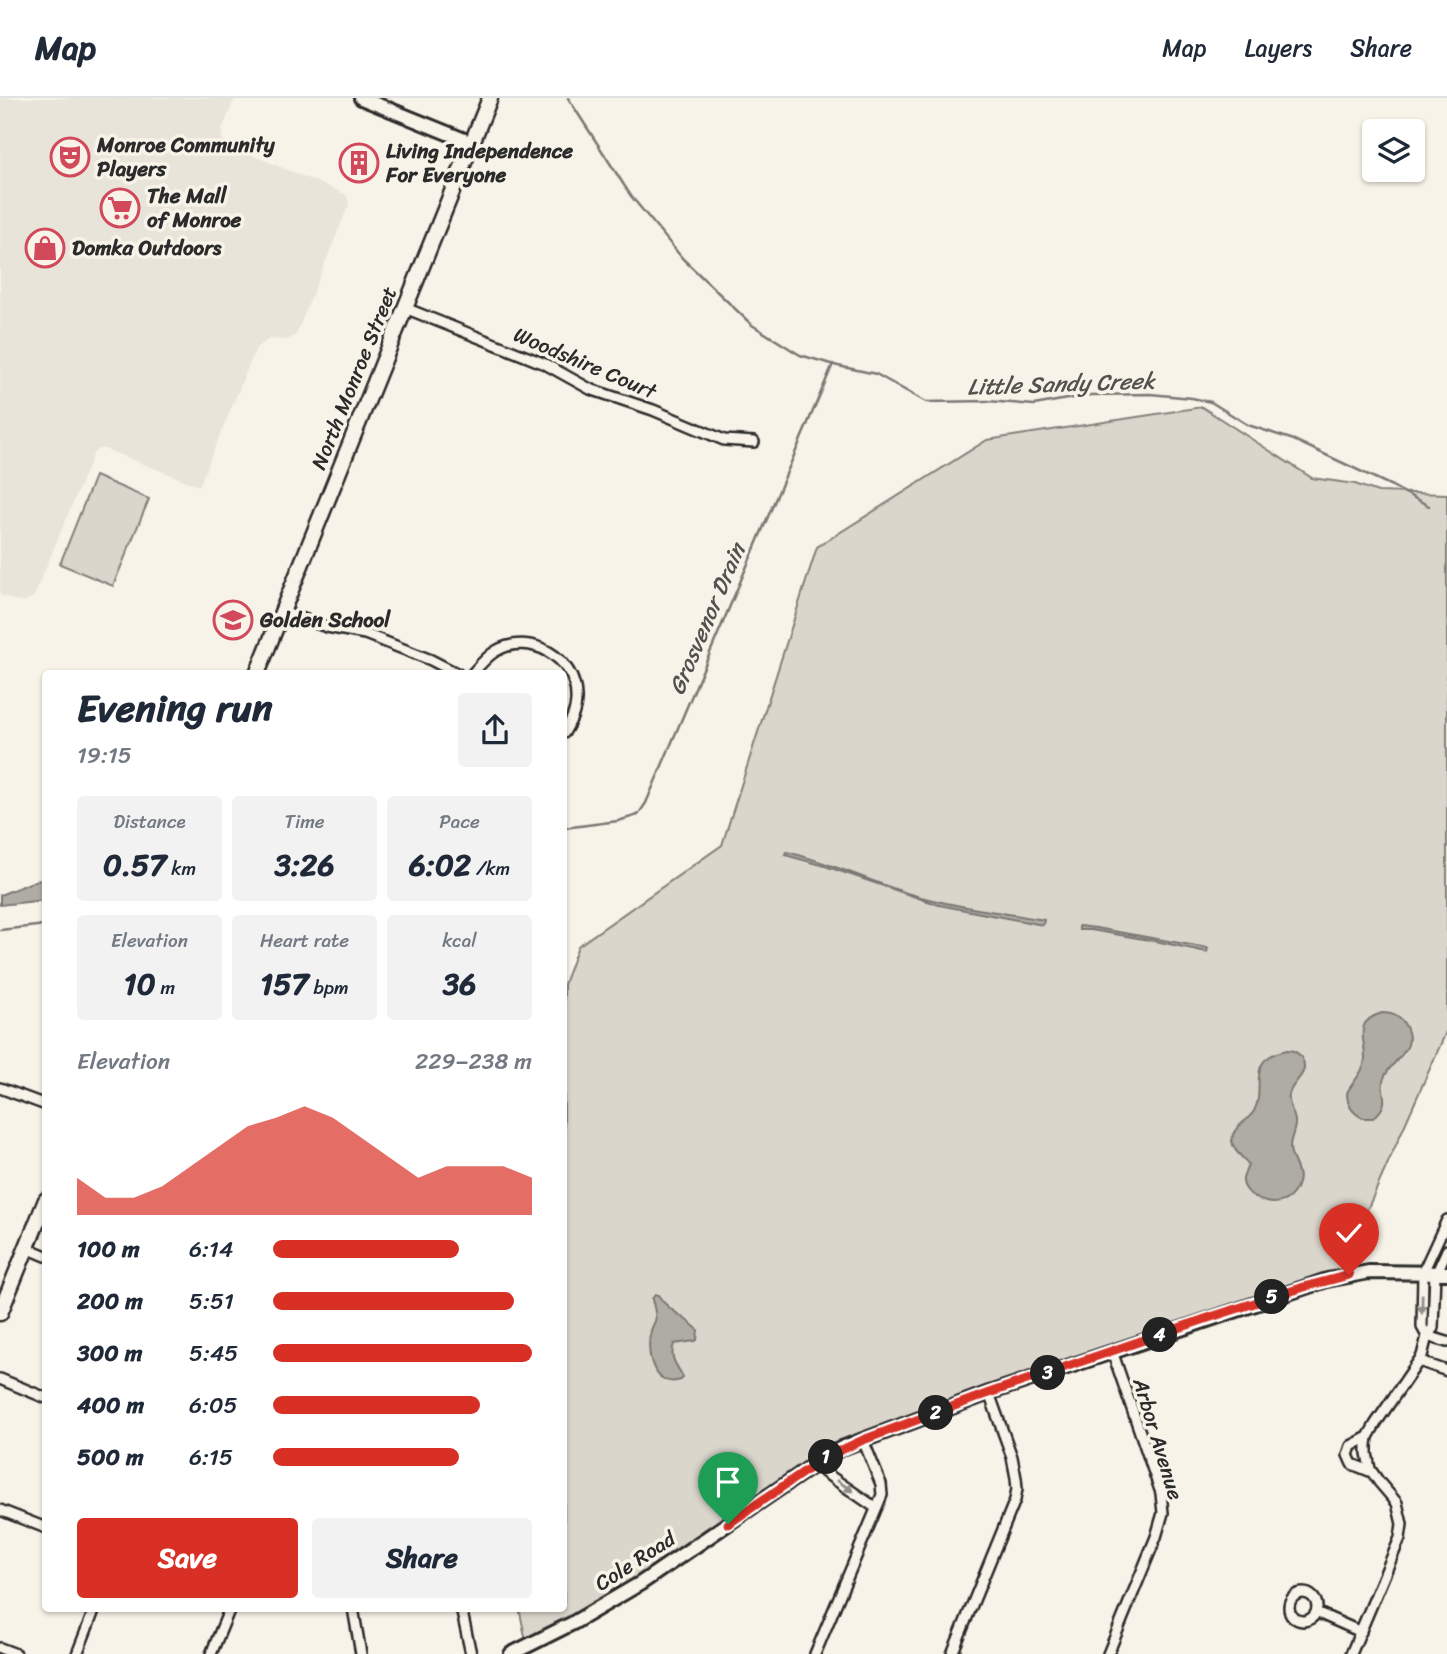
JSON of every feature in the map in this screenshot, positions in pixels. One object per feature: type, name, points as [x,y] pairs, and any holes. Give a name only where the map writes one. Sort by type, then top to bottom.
[{"type":"main road","name":"North Monroe Street","points":[[259,670],[490,98]]},
{"type":"main road","points":[[0,1313],[42,1210]]},
{"type":"street","points":[[361,98],[472,143]]},
{"type":"street","name":"Woodshire Court","points":[[405,308],[545,364],[590,389],[653,410],[724,440],[754,442]]},
{"type":"street","points":[[282,612],[327,627],[365,634],[450,670]]},
{"type":"street","points":[[476,670],[495,651],[505,647],[528,645],[554,654],[563,662],[575,686],[577,699],[573,718],[567,728]]},
{"type":"street","points":[[0,1088],[42,1104]]},
{"type":"street","points":[[1352,1654],[1399,1538],[1402,1524],[1397,1503],[1372,1472],[1367,1453],[1368,1437],[1425,1349],[1427,1336],[1422,1327],[1447,1220]]},
{"type":"street","points":[[27,1248],[42,1254]]},
{"type":"street","points":[[1436,1272],[1447,1250]]},
{"type":"street","name":"Cole Road","points":[[511,1654],[573,1623],[641,1583],[842,1448],[989,1393],[1327,1280],[1369,1272],[1436,1272]]},
{"type":"street","points":[[1427,1336],[1447,1342]]},
{"type":"street","name":"Arbor Avenue","points":[[1108,1654],[1156,1537],[1163,1513],[1161,1493],[1112,1351]]},
{"type":"street","points":[[1419,1361],[1447,1371]]},
{"type":"street","points":[[0,1379],[42,1396]]},
{"type":"street","points":[[952,1654],[1010,1514],[1017,1489],[1012,1457],[989,1393]]},
{"type":"street","points":[[1368,1437],[1351,1446],[1348,1455],[1352,1464],[1372,1472]]},
{"type":"street","points":[[815,1654],[882,1495],[881,1484],[863,1440]]},
{"type":"street","points":[[814,1465],[876,1508]]},
{"type":"street","points":[[0,1510],[42,1526]]},
{"type":"street","points":[[77,1654],[93,1612]]},
{"type":"street","points":[[211,1654],[228,1612]]},
{"type":"street","points":[[354,1612],[361,1654]]},
{"type":"street","points":[[462,1612],[471,1654]]},
{"type":"street","points":[[1316,1612],[1361,1632]]},
{"type":"street","points":[[0,1648],[16,1654]]},
{"type":"shaded area","points":[[0,98],[235,98],[222,130],[222,138],[226,144],[345,194],[349,204],[296,335],[287,340],[269,339],[256,348],[199,486],[105,449],[98,449],[94,452],[34,596],[24,602],[0,595]]},
{"type":"shaded area","points":[[1202,407],[1312,478],[1355,484],[1378,492],[1447,494],[1447,1030],[1340,1271],[1204,1313],[859,1433],[821,1452],[587,1609],[526,1641],[520,1612],[567,1612],[567,976],[578,946],[722,845],[817,547],[987,440]]},
{"type":"shaded area","points":[[95,476],[149,499],[113,586],[60,564]]},
{"type":"shaded area","points":[[787,852],[927,899],[1044,920],[1043,925],[939,905],[785,855]]},
{"type":"shaded area","points":[[42,880],[42,900],[0,905],[0,895]]},
{"type":"shaded area","points":[[1079,926],[1208,948],[1207,952],[1079,930]]},
{"type":"shaded area","points":[[1382,1013],[1401,1019],[1409,1041],[1403,1054],[1384,1078],[1383,1107],[1373,1118],[1363,1118],[1351,1108],[1347,1093],[1364,1065],[1363,1029],[1372,1017]]},
{"type":"shaded area","points":[[1287,1050],[1297,1053],[1304,1063],[1303,1073],[1291,1090],[1289,1098],[1295,1121],[1291,1152],[1299,1178],[1293,1194],[1285,1200],[1266,1202],[1257,1199],[1244,1186],[1243,1179],[1248,1164],[1234,1148],[1232,1136],[1254,1111],[1259,1075],[1265,1060],[1273,1054]]},
{"type":"shaded area","points":[[655,1295],[698,1330],[697,1340],[674,1344],[673,1358],[683,1377],[681,1380],[664,1379],[653,1367],[650,1358],[649,1340],[655,1322],[652,1299]]},
{"type":"waterway","name":"Little Sandy Creek","points":[[568,98],[631,196],[683,259],[752,325],[800,355],[876,374],[926,402],[988,401],[1034,405],[1090,395],[1150,394],[1211,402],[1248,425],[1294,440],[1429,506]]},
{"type":"waterway","name":"Grosvenor Drain","points":[[567,828],[618,821],[638,815],[646,803],[833,364]]},
{"type":"waterway","name":"Grosvenor Drain","points":[[0,930],[42,925]]},
{"type":"place","name":"Monroe Community Players","points":[[70,157]]},
{"type":"place","name":"Living Independence For Everyone","points":[[359,163]]},
{"type":"place","name":"The Mall of Monroe","points":[[120,208]]},
{"type":"place","name":"Domka Outdoors","points":[[45,248]]},
{"type":"place","name":"Golden School","points":[[233,620]]},
{"type":"route","points":[[728,1524],[842,1448],[989,1393],[1208,1318],[1349,1275]]}]
